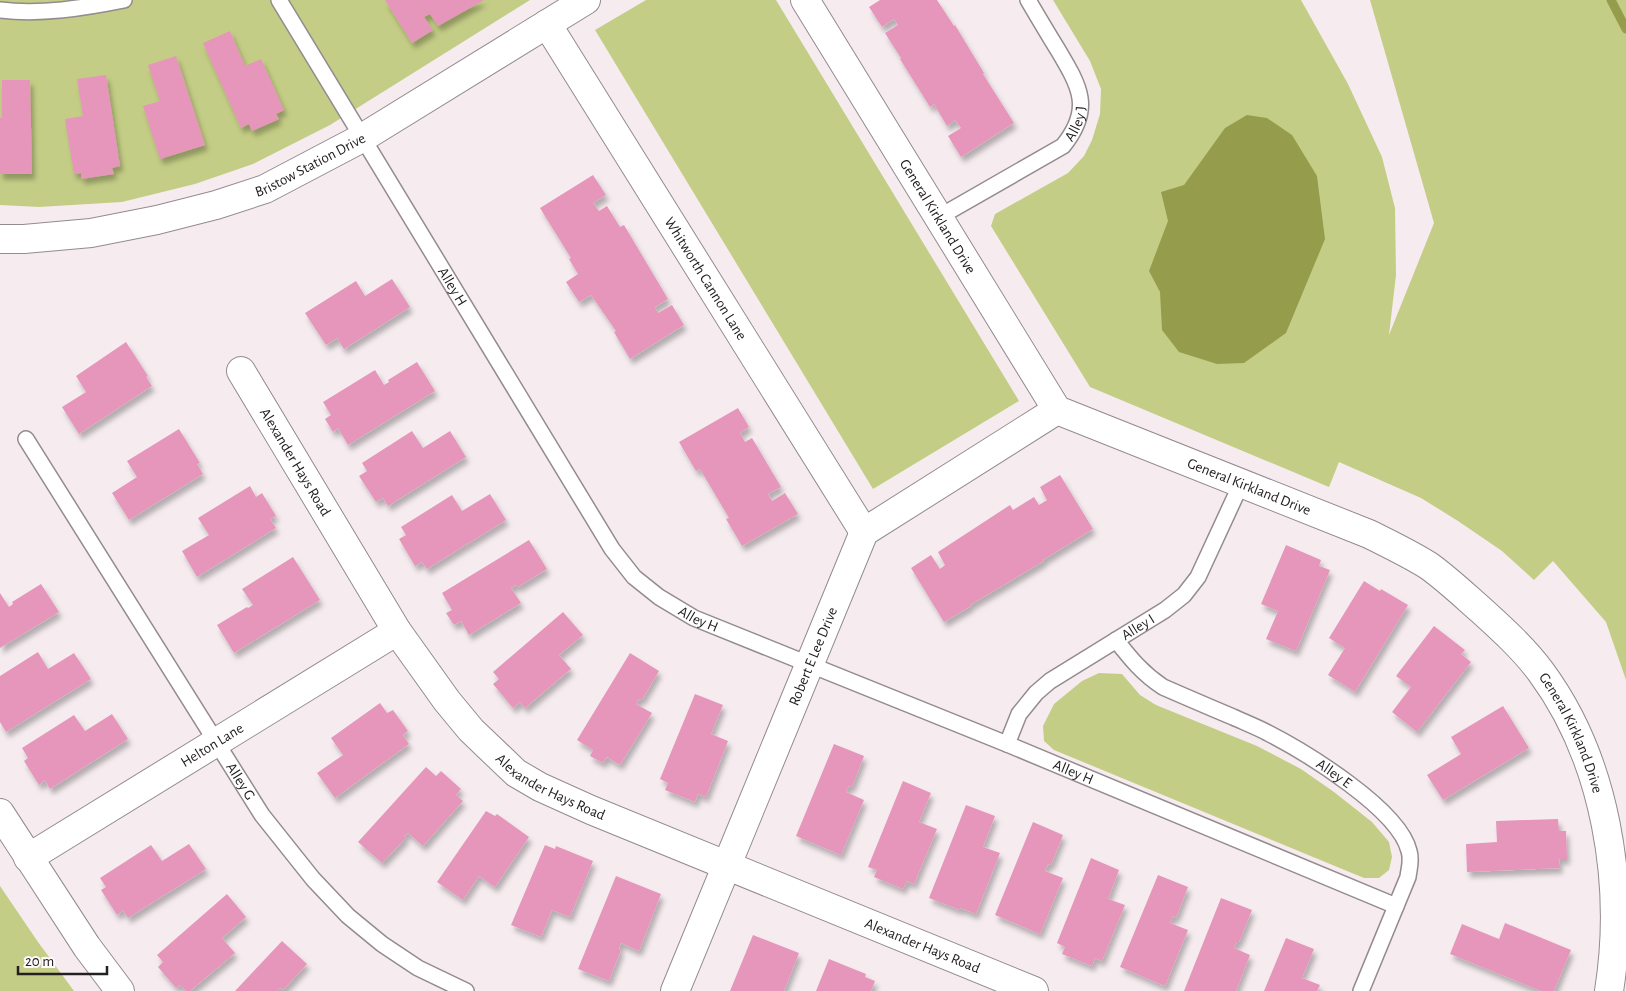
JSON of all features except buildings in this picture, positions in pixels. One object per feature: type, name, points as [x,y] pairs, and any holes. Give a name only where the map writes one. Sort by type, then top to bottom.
[{"type":"street","name":"Bristow Station Drive","points":[[0,239],[24,239],[90,233],[157,220],[216,205],[265,189],[362,138],[586,0]]},
{"type":"street","name":"General Kirkland Drive","points":[[805,0],[1057,410],[1369,534],[1429,566],[1460,591],[1514,641],[1540,671],[1561,702],[1579,735],[1593,769],[1604,804],[1612,840],[1618,882],[1618,946],[1609,991]]},
{"type":"street","name":"Whitworth Cannon Lane","points":[[547,24],[864,532]]},
{"type":"street","name":"Alexander Hays Road","points":[[241,371],[397,631],[465,723],[516,773],[540,787],[591,810],[1034,991]]},
{"type":"street","points":[[864,532],[1057,410]]},
{"type":"street","name":"Robert E Lee Drive","points":[[675,991],[864,532]]},
{"type":"street","name":"Helton Lane","points":[[28,858],[217,744],[397,631]]},
{"type":"street","points":[[0,813],[87,947],[120,991]]},
{"type":"lane","points":[[0,10],[16,12],[84,8],[124,0]]},
{"type":"lane","name":"Alley H","points":[[279,0],[612,549],[634,577],[659,597],[694,618],[1007,744],[1396,906]]},
{"type":"lane","name":"Alley J","points":[[938,217],[1063,146],[1074,132],[1080,116],[1081,101],[1077,84],[1028,0]]},
{"type":"lane","name":"Alley G","points":[[26,439],[262,815],[313,879],[348,916],[382,944],[418,968],[466,991]]},
{"type":"lane","name":"Alley I","points":[[1007,744],[1019,714],[1050,681],[1165,610],[1184,595],[1198,577],[1241,484]]},
{"type":"lane","name":"Alley E","points":[[1116,640],[1137,667],[1162,687],[1267,732],[1318,762],[1364,795],[1383,812],[1403,838],[1409,849],[1411,861],[1408,877],[1361,991]]},
{"type":"shaded area","points":[[0,0],[530,0],[330,125],[253,164],[195,184],[122,202],[39,207],[0,205]]},
{"type":"shaded area","points":[[646,0],[776,0],[1019,401],[873,489],[595,30]]},
{"type":"shaded area","points":[[1053,0],[1301,0],[1348,84],[1382,157],[1395,208],[1396,275],[1389,335],[1434,223],[1370,0],[1626,0],[1626,680],[1606,622],[1553,561],[1534,580],[1502,551],[1421,498],[1339,462],[1329,487],[1090,387],[991,226],[995,214],[1068,173],[1084,156],[1092,140],[1100,114],[1101,89],[1090,61]]},
{"type":"shaded area","points":[[1247,115],[1267,118],[1292,135],[1317,176],[1325,239],[1286,333],[1244,363],[1217,364],[1179,352],[1162,330],[1160,292],[1149,271],[1168,221],[1161,192],[1184,185],[1225,128]]},
{"type":"shaded area","points":[[1099,673],[1122,674],[1140,695],[1156,705],[1257,746],[1301,769],[1372,822],[1389,842],[1392,857],[1389,870],[1379,878],[1364,878],[1054,750],[1044,741],[1043,726],[1054,704],[1082,681]]},
{"type":"shaded area","points":[[0,886],[38,942],[74,991],[0,991]]},
{"type":"waterway","points":[[1611,0],[1626,29]]}]
